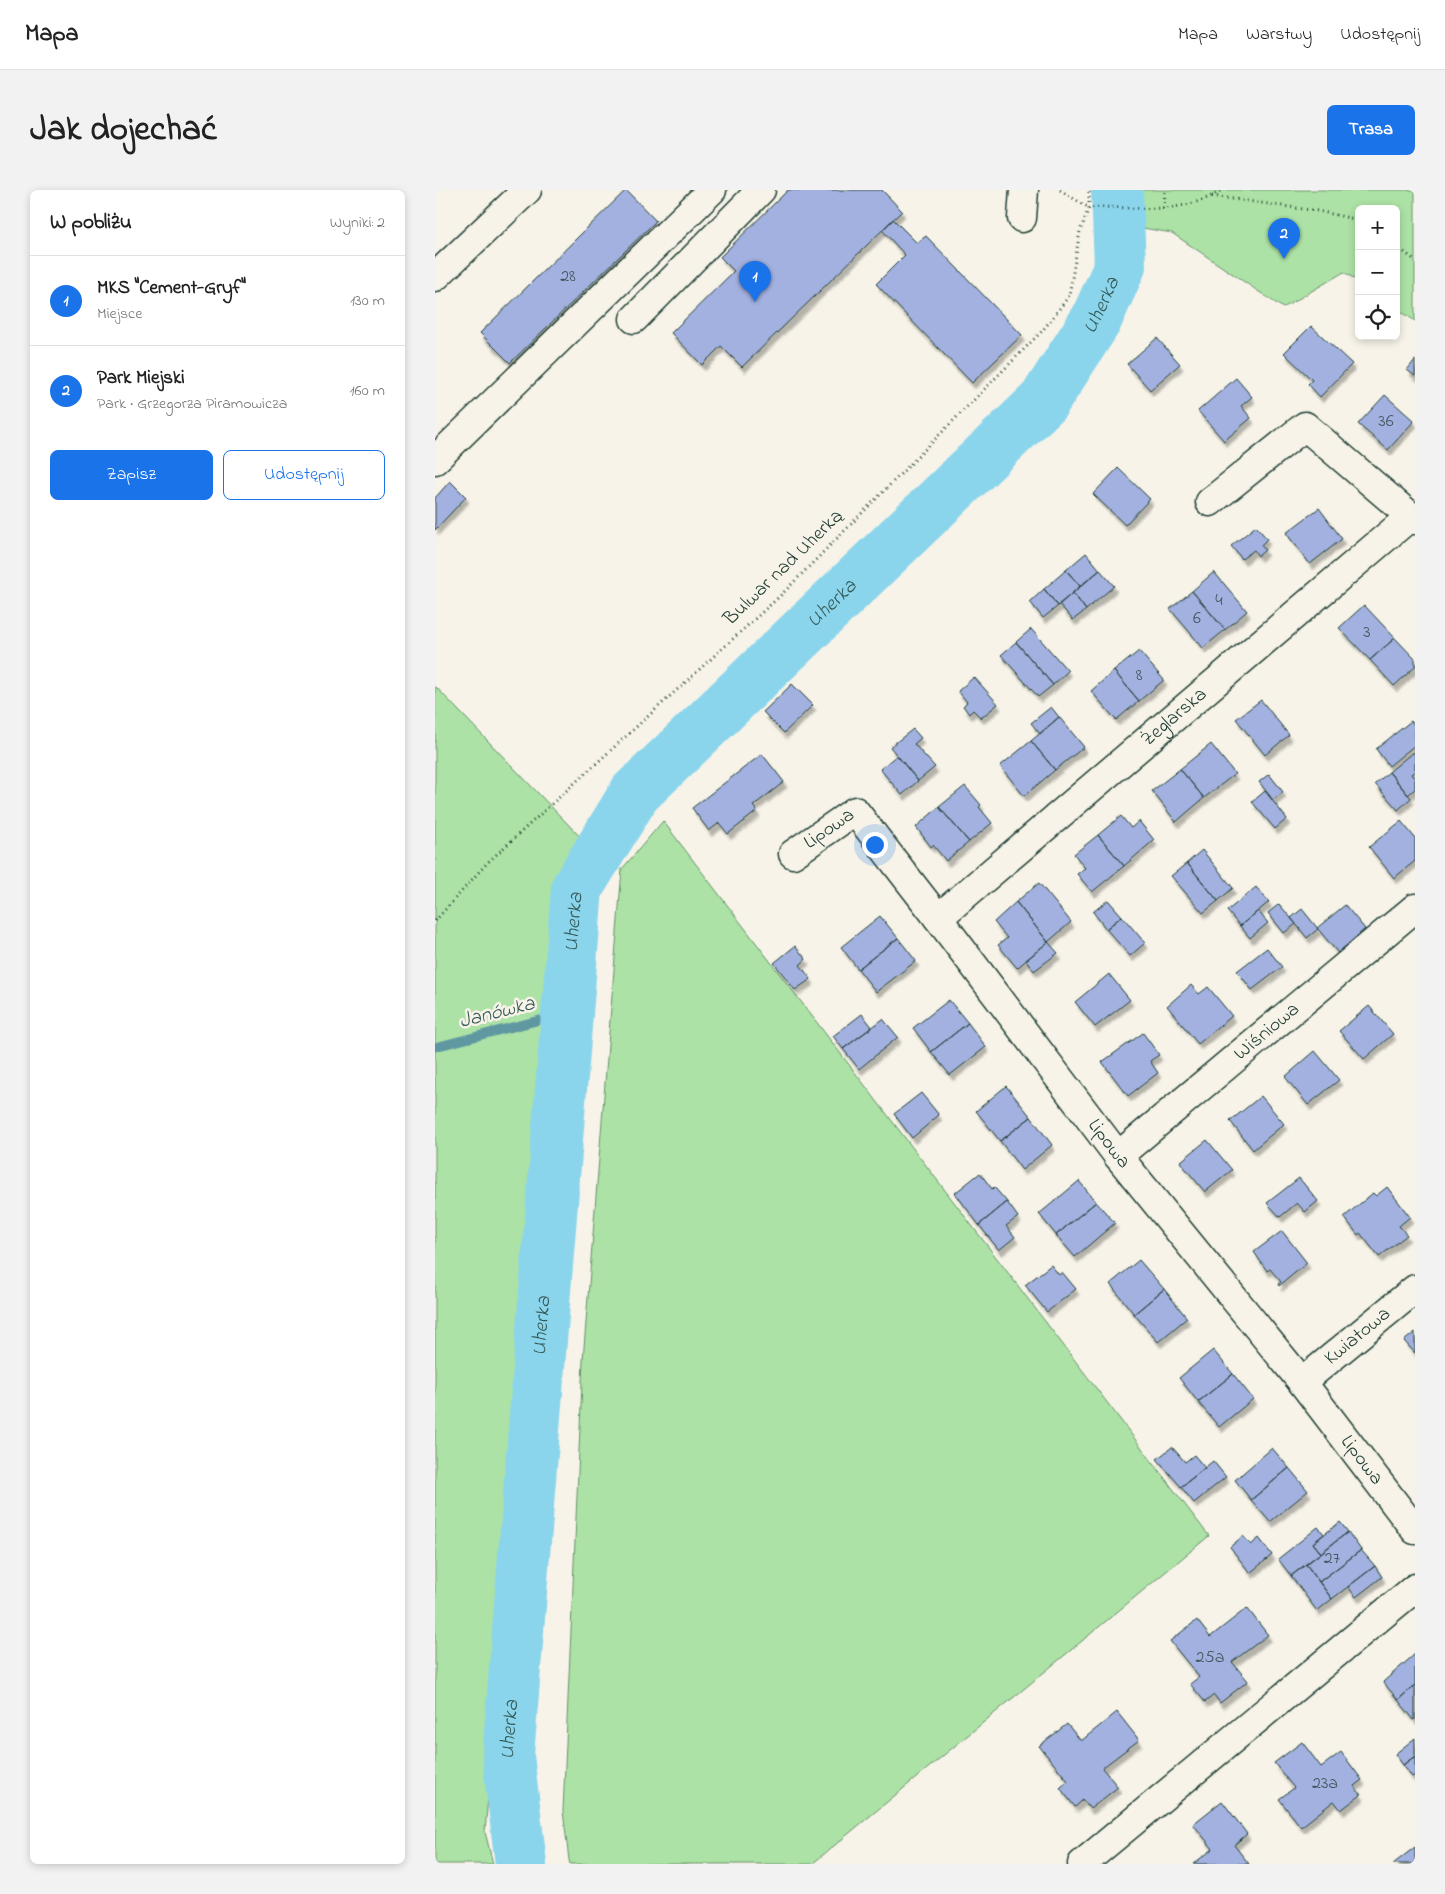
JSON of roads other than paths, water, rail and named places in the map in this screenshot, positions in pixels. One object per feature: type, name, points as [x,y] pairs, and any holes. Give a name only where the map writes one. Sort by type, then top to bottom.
[{"type":"street","points":[[435,277],[527,190]]},
{"type":"street","points":[[435,460],[711,190]]},
{"type":"street","points":[[634,319],[761,190]]},
{"type":"street","points":[[1022,218],[1024,190]]},
{"type":"street","points":[[1210,502],[1305,426],[1413,518]]},
{"type":"street","name":"Żeglarska","points":[[939,918],[1413,518]]},
{"type":"street","name":"Lipowa","points":[[793,854],[855,811],[939,918],[1119,1156],[1302,1382],[1415,1530]]},
{"type":"street","name":"Wiśniowa","points":[[1119,1156],[1415,908]]},
{"type":"street","name":"Kwiatowa","points":[[1302,1382],[1415,1289]]},
{"type":"street","points":[[1082,1864],[1415,1588]]},
{"type":"waterway","name":"Uherka","points":[[521,1864],[508,1756],[577,888],[635,793],[1044,401],[1096,320],[1120,266],[1117,190]]},
{"type":"waterway","name":"Janówka","points":[[435,1047],[567,1013]]},
{"type":"place","name":"Park Miejski","points":[[1284,259]]},
{"type":"place","name":"MKS \"Cement-Gryf\"","points":[[755,302]]}]
